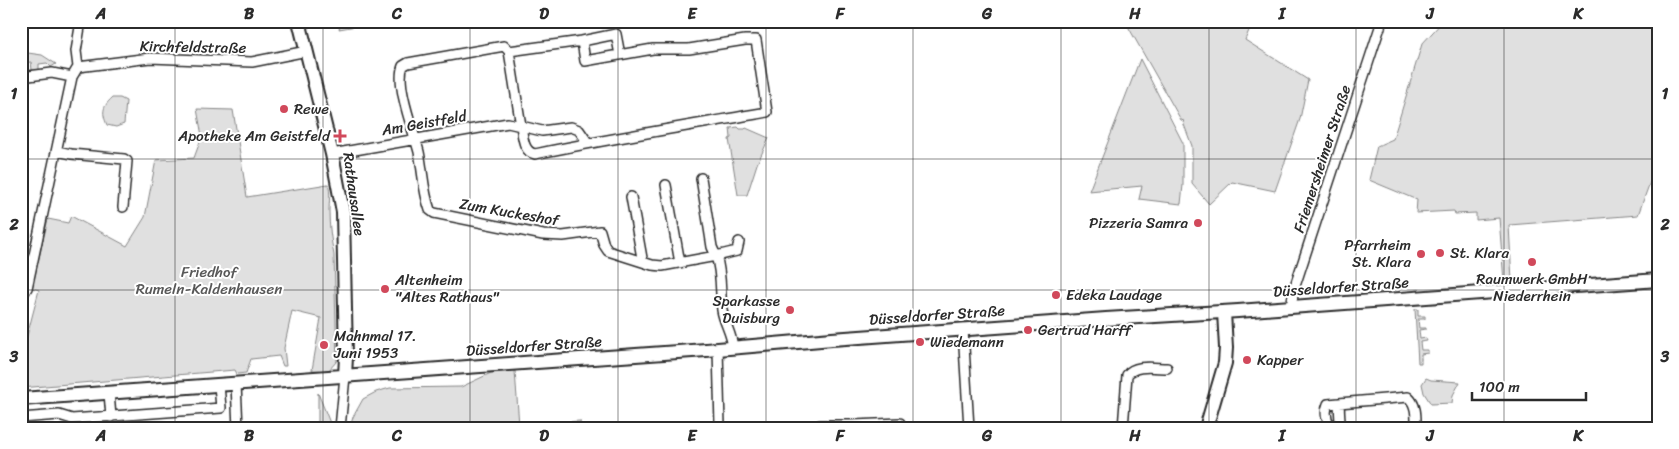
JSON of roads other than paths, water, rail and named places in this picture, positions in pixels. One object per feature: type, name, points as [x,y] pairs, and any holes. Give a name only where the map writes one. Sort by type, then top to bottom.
[{"type":"main road","name":"Rathausallee","points":[[299,21],[332,154],[343,212],[346,320],[345,376]]},
{"type":"main road","name":"Düsseldorfer Straße","points":[[21,399],[733,348],[1106,318],[1224,312],[1658,280]]},
{"type":"main road","points":[[1206,428],[1225,363],[1224,312]]},
{"type":"street","points":[[21,297],[26,288],[72,78],[78,67],[76,50],[81,21]]},
{"type":"street","name":"Friemersheimer Straße","points":[[1292,307],[1294,289],[1382,21]]},
{"type":"street","points":[[510,51],[616,34],[620,55]]},
{"type":"street","points":[[414,139],[410,128],[400,75],[403,66],[504,46],[510,51],[521,126],[526,150],[530,153],[535,154],[767,112],[756,40],[689,49],[653,49],[585,61],[582,40]]},
{"type":"street","name":"Kirchfeldstraße","points":[[78,67],[150,58],[252,62],[307,51]]},
{"type":"street","points":[[21,77],[52,73],[72,78]]},
{"type":"street","name":"Am Geistfeld","points":[[332,154],[508,123],[542,131],[571,128],[579,130],[588,143]]},
{"type":"street","name":"Zum Kuckeshof","points":[[414,139],[428,205],[434,213],[549,236],[600,231],[608,251],[662,266],[737,251],[739,242]]},
{"type":"street","points":[[57,151],[124,159],[127,161],[123,207]]},
{"type":"street","points":[[701,178],[712,246],[719,267],[722,313],[732,337],[733,348]]},
{"type":"street","points":[[666,185],[680,263]]},
{"type":"street","points":[[630,197],[641,261]]},
{"type":"street","points":[[21,302],[21,310]]},
{"type":"street","points":[[962,330],[969,428]]},
{"type":"street","points":[[718,349],[720,426]]},
{"type":"street","points":[[1122,428],[1128,375],[1131,370],[1137,368],[1167,368]]},
{"type":"street","points":[[340,428],[345,376]]},
{"type":"street","points":[[236,384],[238,428]]},
{"type":"street","points":[[21,418],[59,415],[72,419],[221,408],[219,385]]},
{"type":"street","points":[[109,393],[111,417]]},
{"type":"street","points":[[1339,403],[1408,397],[1414,402],[1416,428]]},
{"type":"street","points":[[820,425],[853,426],[900,423]]},
{"type":"place","name":"Rewe","points":[[284,109]]},
{"type":"place","name":"Apotheke Am Geistfeld","points":[[340,136]]},
{"type":"place","name":"Pizzeria Samra","points":[[1198,223]]},
{"type":"place","name":"St. Klara","points":[[1440,253]]},
{"type":"place","name":"Pfarrheim St. Klara","points":[[1421,254]]},
{"type":"place","name":"Raumwerk GmbH Niederrhein","points":[[1532,262]]},
{"type":"place","name":"Altenheim \"Altes Rathaus\"","points":[[385,289]]},
{"type":"place","name":"Edeka Laudage","points":[[1056,295]]},
{"type":"place","name":"Sparkasse Duisburg","points":[[790,310]]},
{"type":"place","name":"Gertrud Harff","points":[[1028,330]]},
{"type":"place","name":"Wiedemann","points":[[920,342]]},
{"type":"place","name":"Mahnmal 17. Juni 1953","points":[[324,345]]},
{"type":"place","name":"Kapper","points":[[1247,360]]},
{"type":"park label","name":"Friedhof Rumeln-Kaldenhausen","points":[[209,280]]}]
